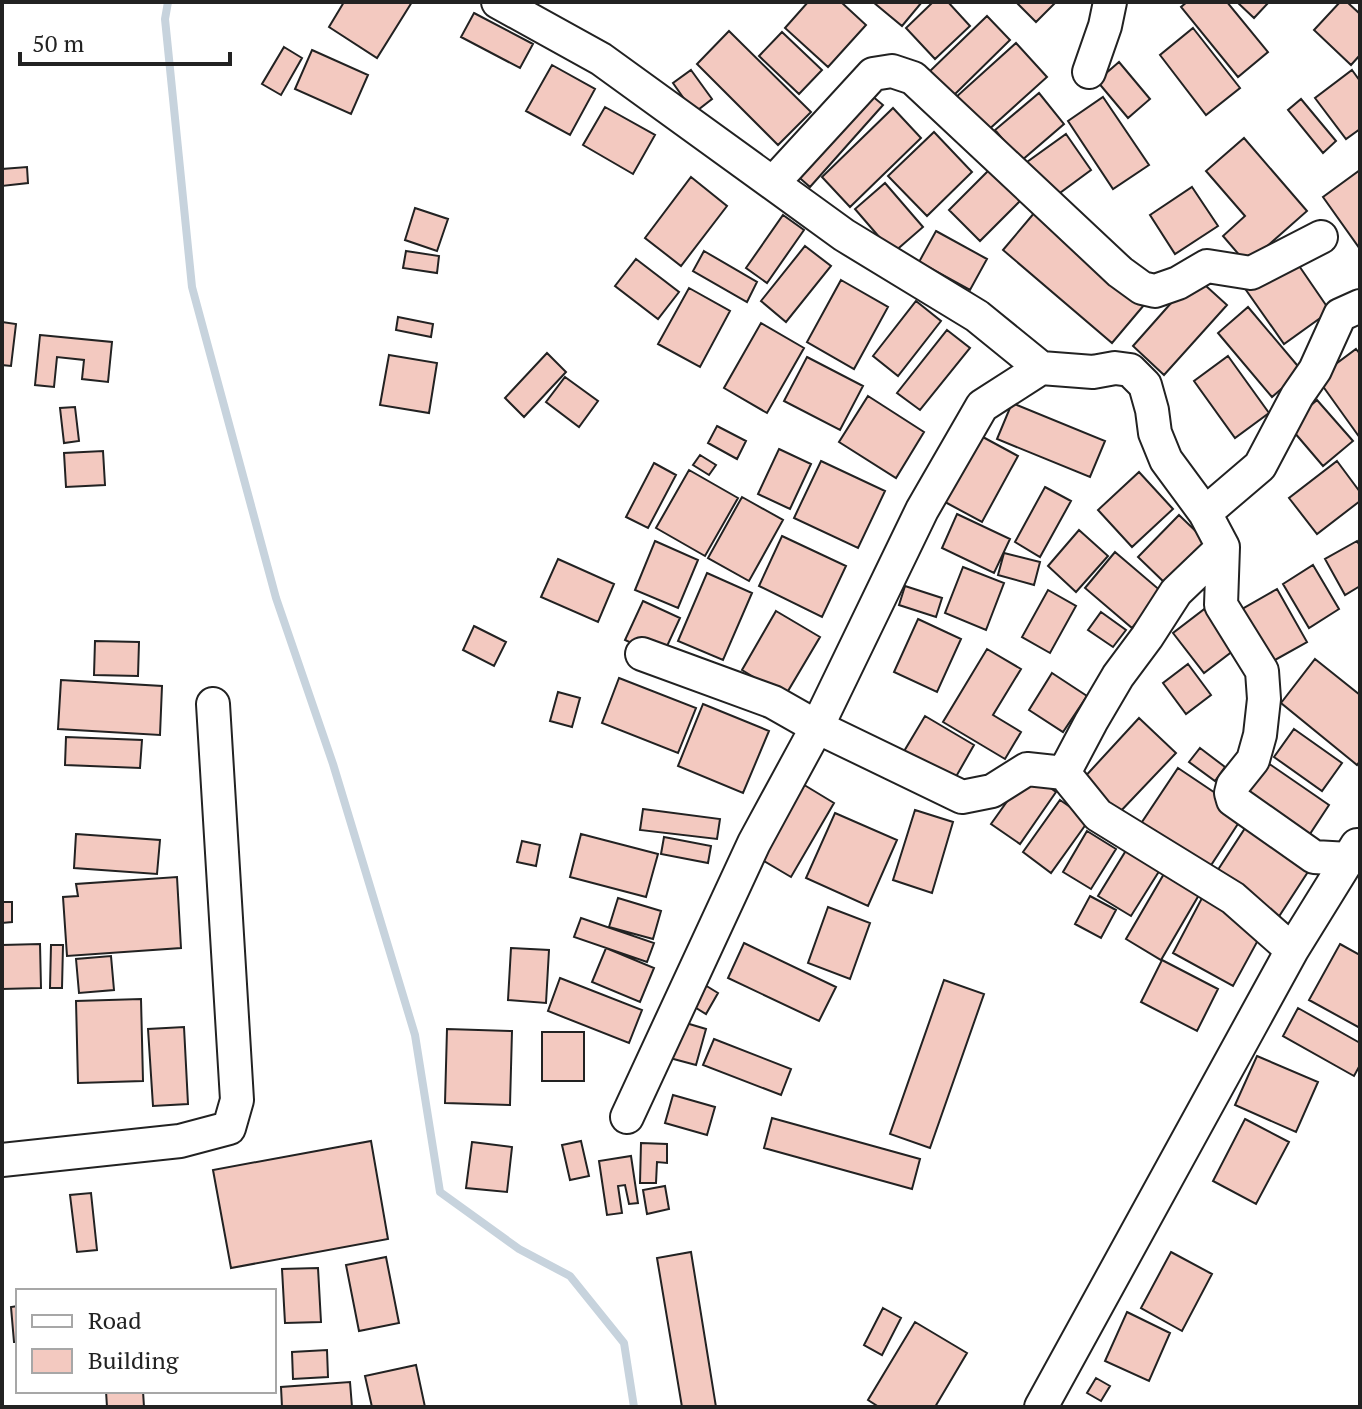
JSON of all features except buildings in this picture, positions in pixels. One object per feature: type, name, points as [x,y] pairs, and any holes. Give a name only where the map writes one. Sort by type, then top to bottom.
[{"type":"street","points":[[498,2],[601,59],[844,235],[977,316],[1041,368],[1093,372],[1115,368],[1130,370],[1145,385],[1155,433],[1166,460],[1205,513],[1223,547],[1221,605],[1262,671],[1264,699],[1260,735],[1253,760],[1233,785],[1233,800],[1314,857],[1354,850]]},
{"type":"street","points":[[1089,72],[1110,2]]},
{"type":"street","points":[[773,183],[873,74],[892,71],[913,78],[1120,272],[1142,288],[1155,291],[1178,283],[1207,266],[1251,273],[1321,237]]},
{"type":"street","points":[[1205,513],[1260,466],[1297,396],[1315,370],[1340,315],[1360,306]]},
{"type":"street","points":[[627,1117],[754,843],[817,727],[922,510],[982,406],[1041,368]]},
{"type":"street","points":[[1064,773],[1118,676],[1176,592],[1223,547]]},
{"type":"street","points":[[642,654],[773,702],[817,727],[962,797],[992,791],[1027,769],[1064,773],[1098,815],[1233,898],[1292,950]]},
{"type":"street","points":[[2,1160],[180,1141],[229,1128],[237,1100],[213,704]]},
{"type":"street","points":[[1041,1407],[1292,950],[1354,850]]},
{"type":"waterway","points":[[168,2],[165,19],[192,287],[276,598],[333,764],[415,1035],[440,1192],[519,1249],[570,1276],[624,1343],[634,1407]]}]
